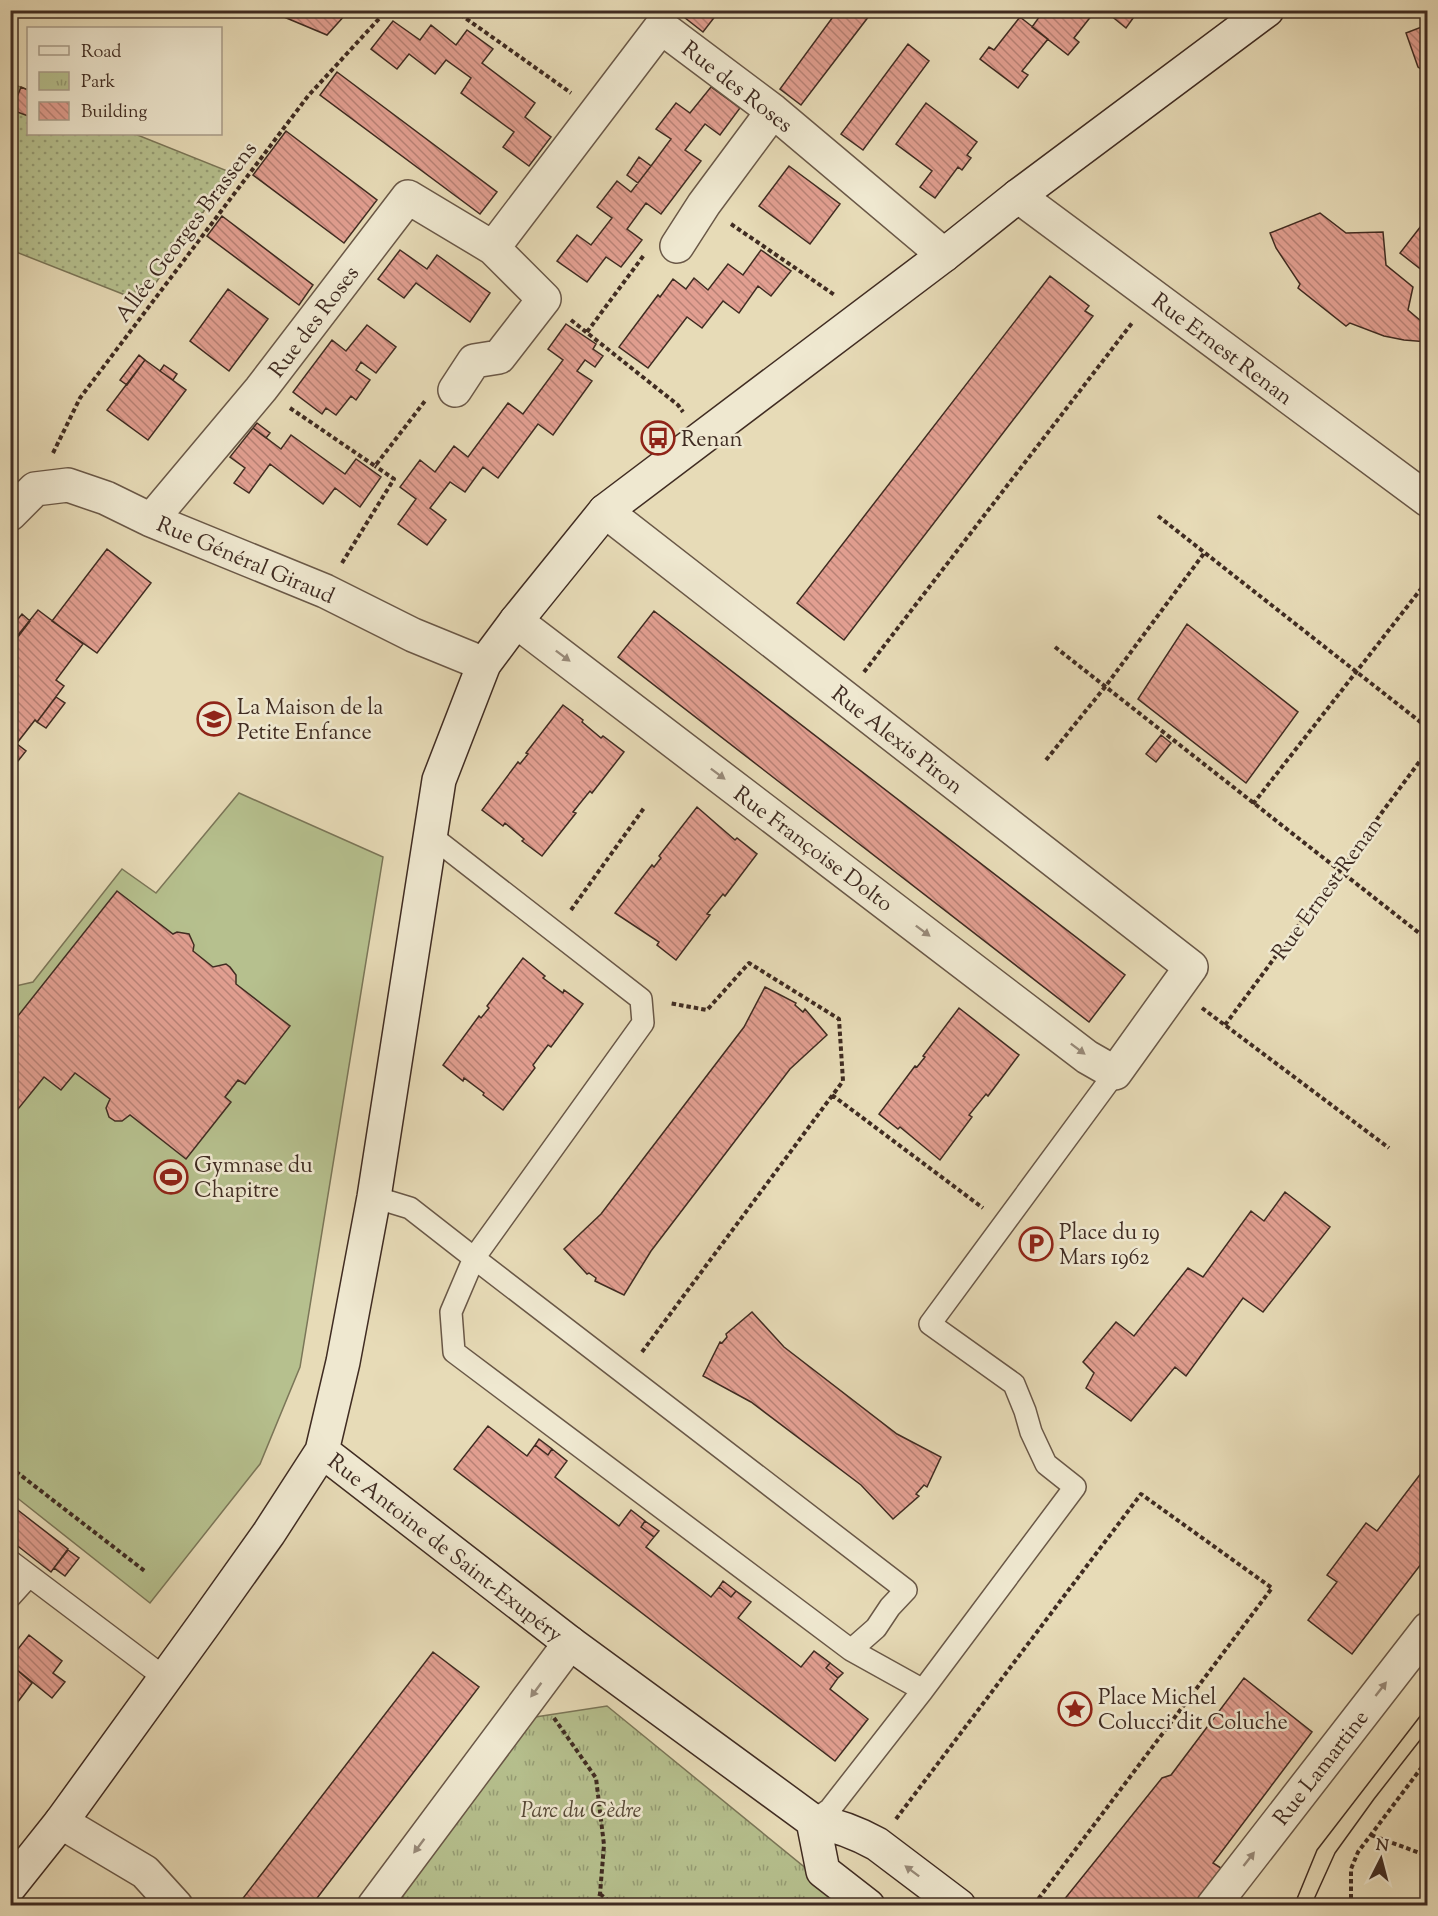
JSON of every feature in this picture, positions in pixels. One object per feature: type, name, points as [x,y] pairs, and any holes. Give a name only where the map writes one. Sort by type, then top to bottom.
[{"type":"street","points":[[10,1886],[61,1822],[269,1533],[322,1451],[343,1362],[374,1197],[439,780],[484,664],[605,511],[944,255],[1018,196],[1267,10]]},
{"type":"street","name":"Rue des Roses","points":[[493,248],[596,111],[654,19],[773,111],[944,255]]},
{"type":"street","points":[[677,246],[704,204],[773,111]]},
{"type":"street","name":"Rue Ernest Renan","points":[[1018,196],[1428,500]]},
{"type":"street","name":"Rue des Roses","points":[[151,520],[261,389],[408,197],[493,248],[544,299]]},
{"type":"street","points":[[454,390],[474,361],[499,357],[544,299]]},
{"type":"street","name":"Rue Général Giraud","points":[[35,489],[68,485],[106,498],[151,520],[325,591],[413,635],[484,664]]},
{"type":"street","points":[[10,514],[35,489]]},
{"type":"street","name":"Rue Alexis Piron","points":[[605,511],[845,697],[1183,978]]},
{"type":"street","name":"Rue Françoise Dolto","points":[[516,621],[1087,1057],[1115,1073]]},
{"type":"street","points":[[1115,1073],[1183,978]]},
{"type":"street","name":"Rue Antoine de Saint-Exupéry","points":[[322,1451],[570,1643],[813,1821],[830,1824],[863,1836],[877,1844],[959,1905]]},
{"type":"street","name":"Rue Lamartine","points":[[1213,1905],[1428,1629]]},
{"type":"street","name":"Rue Antoine de Saint-Exupéry","points":[[374,1905],[570,1643]]},
{"type":"street","points":[[813,1821],[823,1871],[868,1905]]},
{"type":"street","points":[[61,1822],[145,1872],[176,1905]]},
{"type":"lane","points":[[430,835],[642,999],[643,1023],[474,1257],[451,1312],[454,1352],[851,1650],[923,1690]]},
{"type":"lane","points":[[813,1821],[830,1809],[923,1690],[1075,1487],[1046,1464],[1031,1432],[1026,1411],[1014,1384],[930,1324],[1115,1073]]},
{"type":"lane","points":[[374,1197],[410,1208],[906,1590],[890,1607],[876,1628],[851,1650]]},
{"type":"lane","points":[[10,1561],[165,1678]]},
{"type":"lane","points":[[10,1597],[29,1576]]},
{"type":"path","name":"Allée Georges Brassens","points":[[35,489],[80,398],[308,96],[387,10]]},
{"type":"path","points":[[454,10],[596,111]]},
{"type":"path","points":[[704,204],[864,316]]},
{"type":"path","points":[[587,332],[648,249],[677,246]]},
{"type":"path","points":[[845,697],[1153,296]]},
{"type":"path","points":[[544,299],[678,405],[701,440]]},
{"type":"path","points":[[261,389],[394,479],[325,591]]},
{"type":"path","points":[[375,466],[431,393],[454,390]]},
{"type":"path","points":[[1158,516],[1428,728]]},
{"type":"path","points":[[1046,760],[1106,687],[1205,552]]},
{"type":"path","points":[[1253,804],[1428,580]]},
{"type":"path","points":[[1055,647],[1428,940]]},
{"type":"path","name":"Rue Ernest Renan","points":[[1225,1026],[1428,750]]},
{"type":"path","points":[[555,932],[644,808]]},
{"type":"path","points":[[626,1374],[843,1081],[839,1019],[749,963],[707,1010],[642,999]]},
{"type":"path","points":[[1183,978],[1225,1026],[1389,1148]]},
{"type":"path","points":[[832,1095],[1005,1224]]},
{"type":"path","points":[[10,1467],[146,1572]]},
{"type":"path","points":[[877,1844],[1141,1494],[1272,1588],[1033,1905]]},
{"type":"path","points":[[568,1739],[596,1778],[604,1845],[600,1894],[596,1905]]},
{"type":"path","points":[[1351,1905],[1351,1869],[1358,1852],[1428,1759]]},
{"type":"path","points":[[1371,1835],[1428,1856]]},
{"type":"path","points":[[600,1894],[615,1905]]},
{"type":"green space","points":[[10,83],[27,90],[27,135],[138,135],[230,172],[143,302],[11,250]]},
{"type":"green space","name":"Gymnase du Chapitre","points":[[239,793],[383,857],[300,1367],[260,1464],[150,1603],[11,1493],[11,987],[33,982],[122,869],[156,893]]},
{"type":"green space","name":"Parc du Cèdre","points":[[607,1706],[851,1905],[391,1906],[529,1718]]},
{"type":"building","points":[[286,10],[337,10],[346,14],[327,35],[284,17]]},
{"type":"building","points":[[675,10],[720,10],[703,32]]},
{"type":"building","points":[[838,10],[862,10],[869,16],[801,105],[780,89]]},
{"type":"building","points":[[1052,10],[1096,10],[1074,38],[1079,42],[1068,55],[1032,27],[1042,13],[1047,17]]},
{"type":"building","points":[[1104,10],[1132,10],[1136,14],[1126,28]]},
{"type":"building","points":[[1020,17],[1048,39],[1022,71],[1028,75],[1018,88],[980,59],[989,47],[994,50]]},
{"type":"building","points":[[393,21],[420,40],[431,25],[456,45],[467,30],[493,49],[482,63],[535,103],[525,117],[551,137],[529,166],[503,147],[514,132],[461,93],[471,78],[446,60],[435,74],[409,54],[397,69],[371,49]]},
{"type":"building","points":[[1424,26],[1428,29],[1428,74],[1418,67],[1406,33]]},
{"type":"building","points":[[908,44],[929,61],[863,150],[841,134]]},
{"type":"building","points":[[337,72],[497,192],[480,214],[320,95]]},
{"type":"building","points":[[21,87],[27,90],[27,116],[12,110]]},
{"type":"building","points":[[711,87],[740,108],[720,135],[705,124],[685,150],[701,161],[661,214],[646,203],[627,229],[642,240],[621,267],[606,257],[587,282],[557,261],[577,235],[591,245],[612,218],[597,207],[617,181],[631,192],[651,166],[671,139],[656,129],[676,103],[690,113]]},
{"type":"building","points":[[926,103],[977,142],[967,155],[971,158],[962,170],[958,167],[935,198],[920,187],[932,171],[896,144]]},
{"type":"building","points":[[286,131],[377,200],[344,243],[253,175]]},
{"type":"building","points":[[639,157],[651,166],[638,183],[627,175]]},
{"type":"building","points":[[789,166],[840,204],[810,244],[759,206]]},
{"type":"building","points":[[1320,213],[1346,233],[1383,232],[1386,265],[1413,287],[1408,310],[1428,327],[1428,342],[1384,336],[1350,323],[1346,326],[1298,288],[1300,284],[1276,248],[1270,233]]},
{"type":"building","points":[[222,216],[313,285],[299,305],[207,236]]},
{"type":"building","points":[[1428,217],[1428,275],[1400,253]]},
{"type":"building","points":[[400,250],[427,269],[437,255],[490,293],[470,322],[416,283],[404,298],[378,279]]},
{"type":"building","points":[[761,250],[791,271],[771,296],[758,286],[739,313],[723,301],[702,328],[687,317],[648,368],[619,347],[673,279],[686,289],[694,278],[708,290],[728,264],[743,275]]},
{"type":"building","points":[[1050,276],[1089,306],[1085,311],[1093,316],[844,640],[797,603]]},
{"type":"building","points":[[228,289],[268,319],[229,371],[190,341]]},
{"type":"building","points":[[566,324],[596,344],[593,349],[603,356],[595,367],[585,360],[577,371],[592,381],[553,435],[538,424],[498,478],[483,467],[465,492],[450,482],[430,508],[446,520],[427,545],[398,524],[416,499],[400,487],[420,460],[435,472],[454,446],[468,457],[508,403],[523,414],[563,360],[548,349]]},
{"type":"building","points":[[367,325],[396,347],[376,373],[361,362],[356,370],[370,380],[356,400],[351,396],[336,415],[326,408],[322,414],[293,392],[332,340],[346,351]]},
{"type":"building","points":[[139,355],[145,360],[127,385],[120,380]]},
{"type":"building","points":[[145,360],[186,390],[148,440],[107,410]]},
{"type":"building","points":[[164,365],[177,374],[173,380],[160,371]]},
{"type":"building","points":[[257,423],[270,433],[266,438],[253,428]]},
{"type":"building","points":[[253,428],[281,449],[291,435],[345,474],[356,459],[381,477],[360,507],[335,488],[323,504],[270,464],[249,493],[234,483],[245,468],[230,457]]},
{"type":"building","points":[[107,549],[151,583],[97,653],[52,621]]},
{"type":"building","points":[[38,610],[83,644],[56,680],[64,686],[37,722],[35,720],[10,752],[10,645]]},
{"type":"building","points":[[654,611],[1125,975],[1089,1022],[618,657]]},
{"type":"building","points":[[22,614],[30,621],[11,646],[10,629]]},
{"type":"building","points":[[1187,624],[1298,712],[1246,783],[1138,699]]},
{"type":"building","points":[[56,697],[65,703],[46,728],[37,722]]},
{"type":"building","points":[[563,705],[601,738],[603,736],[624,752],[592,793],[590,791],[573,812],[576,813],[542,856],[522,841],[524,839],[505,823],[503,826],[482,810],[518,762],[520,764],[528,754],[526,753]]},
{"type":"building","points":[[1161,735],[1171,743],[1156,762],[1146,754]]},
{"type":"building","points":[[17,744],[26,751],[10,771],[10,752]]},
{"type":"building","points":[[697,807],[735,840],[737,838],[757,854],[725,896],[723,894],[707,914],[710,915],[676,960],[657,945],[659,942],[615,913],[652,865],[654,867],[661,858],[659,856]]},
{"type":"building","points":[[117,891],[173,934],[177,932],[189,934],[194,945],[193,951],[213,967],[226,964],[230,967],[236,975],[236,984],[290,1026],[245,1084],[238,1080],[225,1097],[231,1102],[186,1159],[130,1115],[122,1121],[115,1121],[109,1117],[106,1108],[110,1099],[75,1073],[61,1090],[44,1077],[10,1119],[10,1026]]},
{"type":"building","points":[[523,958],[545,976],[543,978],[583,1004],[551,1047],[548,1045],[533,1065],[535,1068],[503,1110],[464,1078],[463,1081],[443,1065],[479,1016],[481,1018],[489,1008],[487,1006]]},
{"type":"building","points":[[765,987],[796,1003],[795,1005],[803,1012],[805,1009],[827,1035],[790,1069],[651,1251],[624,1295],[595,1281],[596,1278],[587,1274],[564,1249],[601,1214],[744,1027]]},
{"type":"building","points":[[959,1008],[1019,1055],[988,1096],[986,1094],[969,1115],[972,1117],[940,1160],[900,1127],[898,1129],[879,1114],[915,1066],[917,1067],[925,1057],[923,1056]]},
{"type":"building","points":[[1285,1192],[1330,1227],[1263,1312],[1243,1298],[1186,1376],[1175,1367],[1131,1421],[1086,1388],[1094,1373],[1083,1362],[1116,1322],[1134,1336],[1188,1268],[1203,1277],[1251,1211],[1264,1221]]},
{"type":"building","points":[[752,1312],[784,1347],[897,1434],[941,1457],[927,1487],[924,1485],[916,1494],[919,1496],[893,1519],[861,1485],[751,1402],[703,1376],[720,1342],[722,1343],[727,1337],[726,1334]]},
{"type":"building","points":[[488,1426],[527,1456],[535,1445],[548,1455],[552,1449],[567,1461],[555,1477],[619,1526],[631,1510],[645,1521],[641,1527],[654,1537],[646,1547],[711,1597],[719,1587],[731,1597],[736,1591],[751,1602],[738,1618],[801,1667],[814,1651],[830,1663],[826,1668],[838,1678],[830,1689],[868,1719],[835,1761],[454,1469]]},
{"type":"building","points":[[539,1439],[552,1449],[548,1455],[535,1445]]},
{"type":"building","points":[[1428,1464],[1428,1555],[1352,1654],[1308,1620],[1337,1582],[1327,1575],[1366,1523],[1377,1531]]},
{"type":"building","points":[[10,1504],[68,1549],[51,1572],[10,1540]]},
{"type":"building","points":[[645,1521],[659,1531],[654,1537],[641,1527]]},
{"type":"building","points":[[68,1550],[79,1558],[65,1576],[54,1568]]},
{"type":"building","points":[[723,1581],[736,1591],[731,1597],[719,1587]]},
{"type":"building","points":[[29,1635],[62,1661],[53,1673],[65,1682],[52,1698],[10,1664],[10,1659]]},
{"type":"building","points":[[433,1652],[479,1687],[311,1906],[237,1906]]},
{"type":"building","points":[[830,1663],[843,1673],[838,1678],[826,1668]]},
{"type":"building","points":[[10,1664],[32,1683],[11,1711],[10,1711]]},
{"type":"building","points":[[1244,1678],[1312,1732],[1213,1863],[1224,1870],[1197,1906],[1059,1906],[1162,1778],[1171,1775]]},
{"type":"tram line","points":[[1294,1906],[1317,1850],[1428,1706]]},
{"type":"tram line","points":[[1311,1906],[1335,1853],[1428,1730]]},
{"type":"place","name":"Renan","points":[[658,438]]},
{"type":"place","name":"La Maison de la Petite Enfance","points":[[214,719]]},
{"type":"place","name":"Gymnase du Chapitre","points":[[171,1177]]},
{"type":"place","name":"Place du 19 Mars 1962","points":[[1036,1244]]},
{"type":"place","name":"Place Michel Colucci dit Coluche","points":[[1075,1709]]}]
